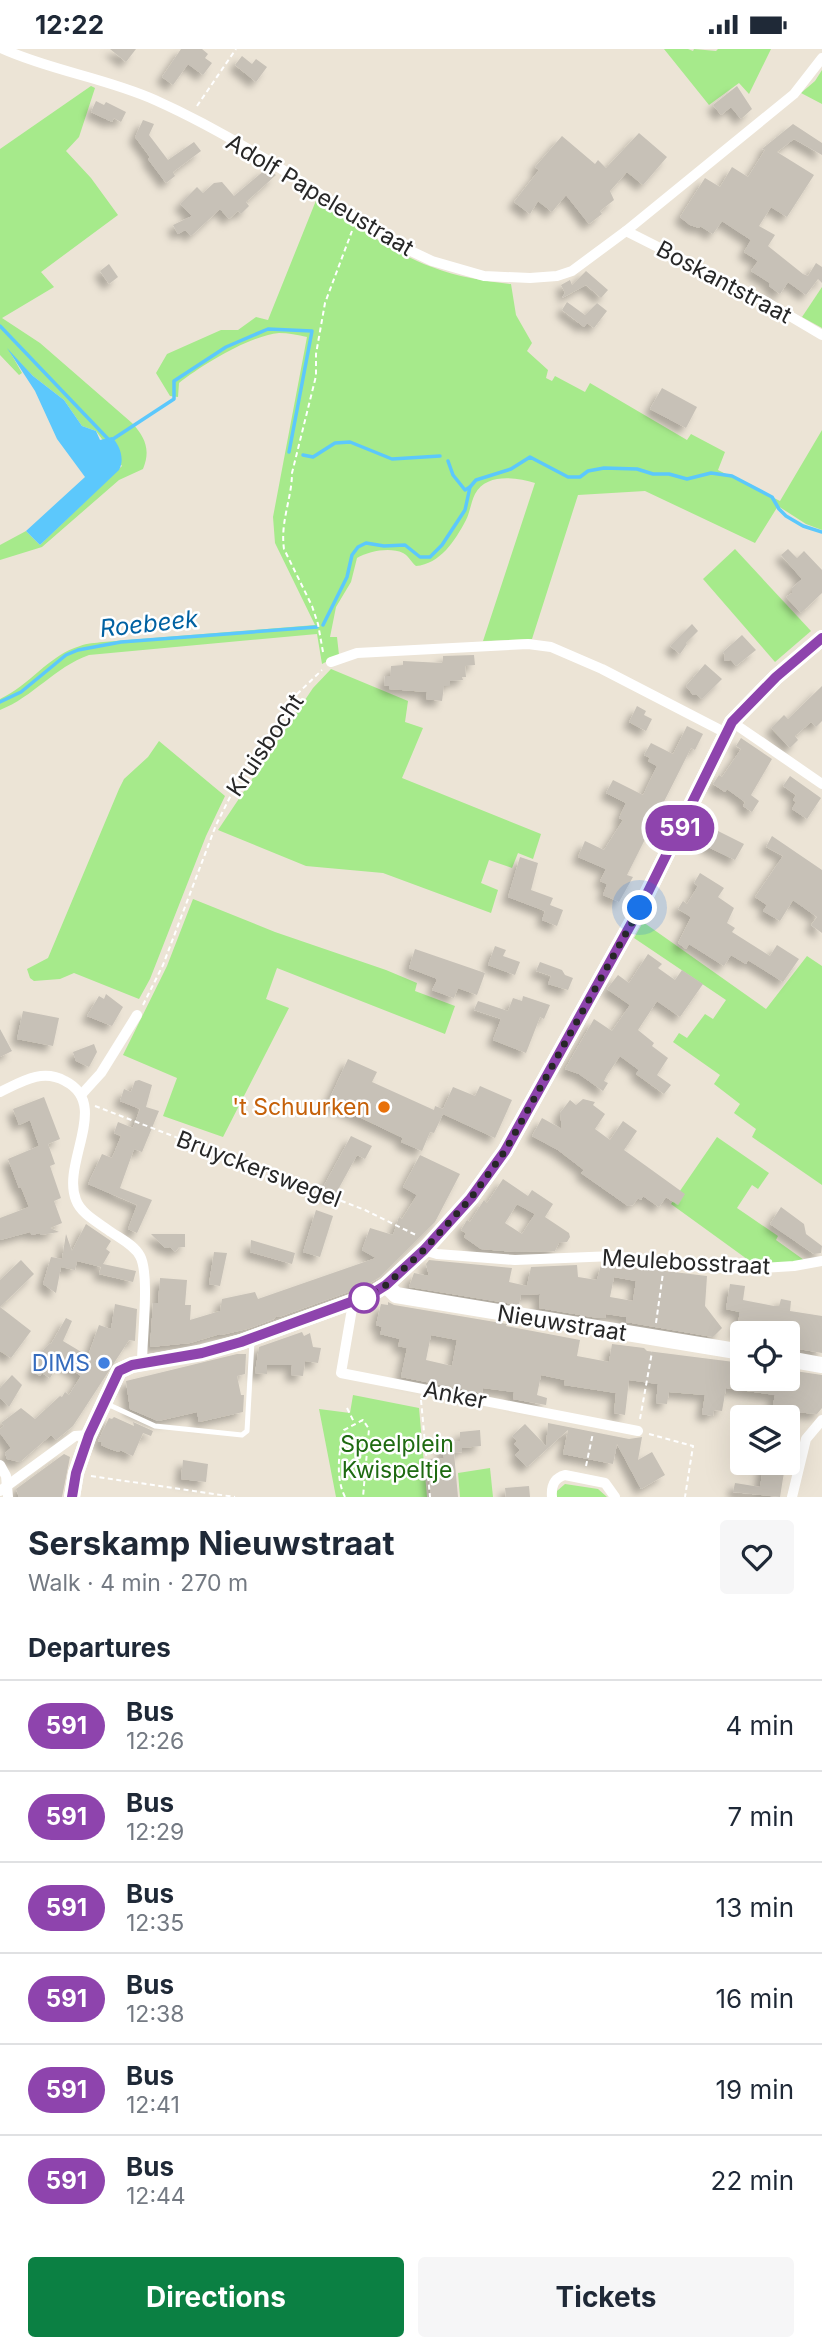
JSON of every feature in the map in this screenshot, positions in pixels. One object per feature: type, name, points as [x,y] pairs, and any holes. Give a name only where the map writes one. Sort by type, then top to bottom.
[{"type":"street","name":"Adolf Papeleustraat","points":[[3,49],[118,85],[189,117],[272,163],[394,243],[432,261],[484,276],[506,278],[557,276],[572,271],[626,231],[793,95],[822,58]]},
{"type":"street","name":"Boskantstraat","points":[[626,231],[763,300],[822,335]]},
{"type":"street","points":[[72,1497],[76,1473],[89,1435],[119,1371],[142,1363],[202,1353],[353,1303],[386,1285],[428,1246],[471,1198],[505,1151],[529,1111],[640,908],[729,727],[776,677],[822,638]]},
{"type":"street","points":[[331,662],[357,653],[528,643],[551,647],[729,727],[822,784]]},
{"type":"street","points":[[83,1099],[137,1015]]},
{"type":"street","points":[[0,1092],[26,1079],[46,1075],[57,1076],[72,1084],[83,1099],[84,1122],[74,1169],[74,1194],[80,1208],[134,1248],[142,1260],[142,1363]]},
{"type":"street","name":"Meulebosstraat","points":[[428,1246],[437,1254],[515,1261],[614,1256],[663,1263],[747,1269],[822,1261]]},
{"type":"street","name":"Nieuwstraat","points":[[386,1285],[396,1295],[730,1350]]},
{"type":"street","name":"Anker","points":[[353,1303],[341,1373],[638,1431]]},
{"type":"street","points":[[800,1361],[822,1365]]},
{"type":"street","points":[[792,1497],[806,1439],[822,1420]]},
{"type":"street","points":[[3,1488],[75,1436],[89,1435]]},
{"type":"street","points":[[0,1465],[6,1476],[3,1488],[8,1497]]},
{"type":"street","points":[[552,1497],[553,1483],[565,1475],[605,1483],[615,1497]]},
{"type":"lane","points":[[104,1403],[155,1426],[242,1435],[247,1431],[253,1338]]},
{"type":"path","points":[[189,117],[236,49]]},
{"type":"path","points":[[322,651],[318,624],[284,549],[282,536],[292,488],[292,473],[316,376],[316,354],[325,303],[346,242],[358,219]]},
{"type":"path","name":"Kruisbocht","points":[[137,1015],[163,965],[216,825],[236,785],[293,698],[331,662]]},
{"type":"path","name":"Bruyckerswegel","points":[[83,1099],[365,1210],[428,1246]]},
{"type":"path","points":[[663,1263],[638,1431],[693,1446],[685,1497]]},
{"type":"path","points":[[420,1388],[430,1497]]},
{"type":"path","points":[[347,1408],[354,1423]]},
{"type":"path","points":[[345,1497],[340,1487],[339,1451],[344,1430],[363,1420],[369,1429],[363,1497]]},
{"type":"path","points":[[583,1479],[595,1422]]},
{"type":"path","points":[[76,1473],[236,1497]]},
{"type":"green space","points":[[664,49],[771,49],[749,94],[739,83],[709,105]]},
{"type":"green space","points":[[822,70],[822,104],[801,93],[815,81]]},
{"type":"green space","points":[[91,86],[95,88],[79,137],[66,151],[91,178],[118,215],[41,272],[54,287],[2,318],[40,343],[132,423],[145,444],[145,462],[143,469],[119,480],[42,547],[0,560],[0,545],[26,531],[40,545],[122,466],[96,431],[82,426],[64,400],[33,376],[10,352],[22,373],[19,375],[0,355],[0,149]]},
{"type":"green space","points":[[317,198],[372,236],[416,261],[461,276],[511,284],[516,315],[532,343],[527,351],[548,370],[546,378],[552,381],[555,376],[585,392],[590,383],[687,440],[691,434],[725,452],[718,470],[780,501],[822,430],[822,530],[806,524],[778,506],[755,543],[645,491],[578,495],[532,639],[483,641],[535,483],[502,478],[480,487],[457,536],[446,550],[432,561],[416,566],[405,554],[392,550],[367,553],[357,558],[351,582],[336,607],[330,637],[337,637],[339,655],[322,664],[317,634],[89,655],[65,667],[23,698],[0,710],[0,699],[20,687],[58,656],[85,644],[315,625],[275,543],[273,517],[307,337],[279,333],[240,345],[179,383],[178,397],[170,396],[156,373],[167,354],[221,330],[238,330],[256,317],[268,320]]},
{"type":"green space","points":[[822,287],[822,328],[802,317]]},
{"type":"green space","points":[[735,549],[811,631],[775,662],[703,579]]},
{"type":"green space","points":[[331,669],[408,701],[405,722],[423,728],[402,778],[541,834],[533,859],[518,853],[512,868],[489,860],[481,883],[498,890],[491,913],[383,873],[306,866],[218,830],[313,688]]},
{"type":"green space","points":[[159,741],[225,796],[206,836],[150,979],[139,999],[74,973],[60,979],[34,981],[27,969],[48,958],[124,779],[148,757]]},
{"type":"green space","points":[[193,899],[275,932],[417,983],[415,991],[455,1006],[445,1034],[277,968],[266,999],[289,1008],[223,1137],[163,1116],[177,1078],[123,1055],[167,966]]},
{"type":"green space","points":[[643,922],[766,1009],[807,956],[822,966],[822,1185],[752,1137],[756,1129],[734,1113],[740,1104],[714,1084],[720,1075],[673,1042],[679,1033],[687,1038],[705,1014],[713,1019],[726,1000],[634,938]]},
{"type":"green space","points":[[717,1137],[769,1173],[758,1189],[752,1185],[737,1208],[778,1236],[776,1240],[804,1260],[758,1267],[671,1204]]},
{"type":"green space","name":"Speelplein Kwispeltje","points":[[353,1395],[419,1408],[427,1497],[336,1497],[319,1409],[350,1413]]},
{"type":"green space","points":[[490,1468],[493,1497],[460,1497],[458,1473]]},
{"type":"green space","points":[[565,1484],[598,1489],[607,1497],[555,1497]]},
{"type":"water","points":[[7,348],[33,376],[64,400],[82,426],[96,431],[100,440],[112,437],[122,457],[119,470],[40,545],[26,531],[85,477],[57,439],[35,391]]},
{"type":"building","points":[[110,49],[136,49],[126,62]]},
{"type":"building","points":[[181,49],[202,49],[208,54],[205,58],[212,63],[203,75],[188,64],[173,85],[162,77]]},
{"type":"building","points":[[242,56],[252,64],[256,59],[267,67],[256,82],[235,65]]},
{"type":"building","points":[[737,86],[752,109],[741,119],[731,107],[721,115],[713,105]]},
{"type":"building","points":[[96,101],[104,105],[106,102],[126,112],[121,122],[114,118],[112,122],[91,112]]},
{"type":"building","points":[[143,120],[154,124],[149,135],[168,160],[194,142],[201,151],[173,172],[175,176],[166,183],[135,137]]},
{"type":"building","points":[[793,124],[822,143],[822,155],[794,139],[777,152],[814,175],[787,217],[771,207],[759,226],[775,235],[768,246],[803,274],[808,276],[816,263],[822,267],[822,283],[818,279],[806,295],[788,282],[780,294],[769,286],[770,283],[751,271],[758,261],[744,252],[751,240],[722,221],[713,234],[700,226],[690,225],[680,217],[705,178],[720,187],[732,167],[748,177],[765,150],[762,149]]},
{"type":"building","points":[[639,133],[667,157],[643,185],[627,172],[610,191],[614,200],[589,224],[566,195],[552,212],[538,201],[530,214],[514,202],[539,170],[535,167],[562,136],[595,164],[598,160],[606,168]]},
{"type":"building","points":[[266,169],[276,175],[246,202],[249,206],[241,214],[238,211],[229,219],[220,209],[191,236],[185,230],[178,234],[173,225],[192,216],[180,204],[197,187],[203,193],[214,183],[222,182],[234,196]]},
{"type":"building","points":[[109,264],[118,277],[109,284],[100,271]]},
{"type":"building","points":[[586,271],[608,290],[601,298],[586,285],[562,298],[565,293],[561,285],[570,280],[572,285]]},
{"type":"building","points":[[567,302],[585,315],[597,303],[607,311],[594,328],[587,323],[584,327],[562,310]]},
{"type":"building","points":[[662,388],[697,407],[686,428],[650,409]]},
{"type":"building","points":[[788,549],[797,558],[804,551],[822,570],[822,593],[801,613],[786,597],[802,579],[781,555]]},
{"type":"building","points":[[692,624],[698,631],[680,654],[670,646]]},
{"type":"building","points":[[742,635],[756,650],[736,666],[731,660],[724,661],[723,652]]},
{"type":"building","points":[[474,655],[475,665],[465,666],[466,677],[462,677],[463,680],[450,681],[450,686],[444,686],[442,701],[426,699],[427,692],[389,689],[389,686],[384,685],[385,676],[390,676],[391,666],[403,665],[403,661],[443,663],[443,656]]},
{"type":"building","points":[[705,664],[722,679],[702,699],[696,694],[693,695],[686,686]]},
{"type":"building","points":[[822,686],[822,721],[816,727],[811,722],[795,736],[798,740],[790,748],[771,728],[784,715],[788,719]]},
{"type":"building","points":[[637,706],[646,711],[644,715],[652,719],[646,731],[629,722]]},
{"type":"building","points":[[687,726],[703,734],[695,750],[691,748],[627,875],[633,877],[619,902],[603,895],[607,884],[600,881],[606,869],[578,857],[585,841],[604,850],[623,820],[619,818],[626,803],[606,793],[613,780],[643,795],[657,766],[644,755],[651,743],[673,754]]},
{"type":"building","points":[[741,738],[772,759],[751,795],[759,801],[752,812],[743,806],[745,802],[727,789],[725,792],[713,784],[719,775],[722,777],[741,749],[736,746]]},
{"type":"building","points":[[790,776],[821,798],[807,819],[792,809],[796,795],[783,786]]},
{"type":"building","points":[[712,828],[744,844],[735,860],[704,845],[706,841],[702,839],[706,830],[711,831]]},
{"type":"building","points":[[772,836],[822,870],[822,933],[811,925],[817,917],[793,900],[780,921],[763,911],[767,905],[755,897],[783,856],[766,847]]},
{"type":"building","points":[[520,857],[538,863],[531,890],[553,898],[550,905],[563,910],[557,926],[542,920],[545,911],[508,897]]},
{"type":"building","points":[[700,873],[724,888],[718,897],[734,908],[727,923],[735,928],[732,932],[770,956],[777,945],[799,959],[783,982],[748,960],[746,964],[731,955],[724,966],[689,944],[686,949],[678,943],[691,917],[678,909],[683,901],[687,904],[698,886],[694,883]]},
{"type":"building","points":[[495,946],[506,950],[503,956],[520,962],[515,975],[488,965]]},
{"type":"building","points":[[415,949],[485,973],[477,995],[458,988],[454,998],[432,990],[437,980],[435,978],[409,968]]},
{"type":"building","points":[[648,954],[662,964],[658,968],[675,980],[682,970],[703,984],[680,1017],[657,1001],[638,1030],[654,1043],[652,1046],[668,1058],[657,1075],[671,1085],[664,1094],[636,1074],[639,1070],[620,1056],[604,1081],[608,1083],[603,1091],[579,1074],[565,1069],[594,1019],[612,1031],[630,1005],[607,989],[618,975],[629,983]]},
{"type":"building","points":[[540,962],[562,970],[565,975],[573,978],[568,990],[548,984],[551,976],[536,971]]},
{"type":"building","points":[[106,994],[123,1007],[112,1026],[87,1016],[99,996],[104,999]]},
{"type":"building","points":[[523,996],[550,1005],[544,1019],[540,1017],[526,1053],[493,1040],[501,1019],[474,1010],[478,1001],[508,1011],[513,998],[522,1001]]},
{"type":"building","points":[[23,1011],[59,1018],[53,1046],[17,1039]]},
{"type":"building","points":[[0,1029],[12,1051],[0,1057]]},
{"type":"building","points":[[94,1044],[97,1052],[89,1067],[76,1061],[73,1052]]},
{"type":"building","name":"'t Schuurken","points":[[348,1059],[377,1072],[372,1082],[434,1110],[435,1106],[443,1109],[453,1087],[475,1096],[480,1086],[512,1100],[495,1138],[443,1114],[434,1133],[430,1132],[422,1151],[401,1142],[403,1138],[328,1102]]},
{"type":"building","points":[[135,1081],[152,1085],[146,1107],[159,1111],[142,1152],[134,1149],[120,1188],[152,1200],[137,1233],[128,1229],[137,1205],[88,1184],[102,1154],[112,1158],[121,1136],[114,1133],[118,1122],[133,1128],[140,1109],[120,1101],[124,1089],[131,1092]]},
{"type":"building","points":[[44,1097],[60,1139],[48,1144],[55,1164],[50,1166],[61,1198],[54,1201],[62,1223],[50,1228],[59,1232],[32,1235],[30,1232],[0,1240],[0,1218],[29,1207],[8,1159],[39,1146],[30,1120],[19,1125],[13,1109]]},
{"type":"building","points":[[583,1099],[595,1102],[593,1105],[605,1114],[595,1129],[610,1140],[623,1121],[637,1131],[624,1150],[685,1194],[678,1205],[666,1197],[659,1207],[643,1196],[641,1200],[638,1198],[633,1205],[628,1206],[581,1173],[584,1170],[558,1150],[532,1136],[542,1118],[562,1129],[560,1113],[570,1100],[576,1105]]},
{"type":"building","points":[[351,1136],[372,1146],[365,1159],[357,1155],[334,1197],[321,1191]]},
{"type":"building","points":[[420,1155],[460,1174],[435,1222],[380,1277],[365,1286],[276,1316],[247,1329],[190,1343],[150,1347],[153,1303],[158,1303],[160,1278],[187,1280],[185,1305],[191,1305],[190,1320],[220,1311],[222,1299],[255,1292],[258,1299],[376,1258],[362,1250],[370,1228],[393,1235],[399,1217],[402,1219],[417,1195],[403,1187]]},
{"type":"building","points":[[503,1179],[528,1196],[532,1190],[553,1204],[545,1217],[569,1233],[570,1237],[567,1242],[559,1243],[555,1251],[481,1249],[464,1237],[466,1233],[461,1230],[467,1220],[470,1222],[484,1200],[487,1203]],"holes":[[[517,1204],[535,1214],[522,1234],[505,1223]]]},
{"type":"building","points":[[781,1207],[804,1224],[806,1234],[822,1246],[821,1253],[814,1254],[770,1224]]},
{"type":"building","points":[[316,1210],[333,1216],[320,1257],[303,1252]]},
{"type":"building","points":[[86,1224],[111,1241],[106,1249],[110,1252],[103,1264],[136,1271],[133,1282],[99,1274],[101,1267],[77,1261],[75,1270],[61,1267],[56,1293],[43,1284],[51,1257],[62,1259],[66,1234],[72,1251]]},
{"type":"building","points":[[151,1234],[185,1234],[185,1247],[179,1247],[175,1252],[170,1247],[165,1248]]},
{"type":"building","points":[[251,1240],[295,1253],[292,1264],[250,1252]]},
{"type":"building","points":[[214,1252],[227,1253],[220,1286],[209,1284]]},
{"type":"building","points":[[21,1260],[34,1274],[0,1307],[0,1280]]},
{"type":"building","points":[[429,1260],[512,1268],[509,1282],[527,1286],[531,1267],[577,1265],[578,1277],[597,1280],[601,1265],[607,1264],[707,1276],[705,1306],[722,1328],[713,1337],[626,1322],[626,1317],[606,1314],[605,1318],[598,1318],[539,1308],[540,1294],[521,1295],[519,1305],[409,1287],[414,1273],[429,1276],[426,1264]],"holes":[[[614,1277],[636,1281],[633,1301],[610,1297]]]},
{"type":"building","points":[[730,1284],[745,1286],[743,1300],[774,1306],[779,1306],[781,1299],[791,1301],[790,1311],[822,1316],[822,1353],[800,1349],[800,1321],[738,1321],[740,1312],[726,1309]]},
{"type":"building","points":[[388,1302],[580,1340],[577,1356],[609,1362],[612,1344],[730,1361],[730,1389],[726,1388],[722,1411],[714,1410],[713,1416],[702,1414],[705,1395],[669,1392],[667,1404],[656,1403],[658,1384],[629,1380],[625,1415],[614,1413],[616,1393],[564,1385],[565,1380],[541,1375],[537,1395],[547,1398],[546,1405],[513,1399],[514,1392],[483,1388],[482,1393],[401,1377],[407,1348],[398,1346],[400,1339],[380,1334],[382,1327],[376,1325],[381,1304],[388,1305]],"holes":[[[431,1335],[457,1340],[452,1366],[426,1360]]]},
{"type":"building","points":[[115,1304],[137,1309],[135,1341],[129,1340],[73,1426],[56,1440],[51,1435],[20,1462],[7,1459],[5,1453],[11,1448],[0,1433],[4,1426],[1,1423],[21,1408],[35,1419],[65,1392],[69,1395],[81,1376],[60,1362],[50,1378],[32,1371],[44,1349],[51,1344],[66,1318],[72,1321],[63,1341],[88,1356],[99,1325],[111,1329]]},
{"type":"building","points":[[0,1307],[31,1331],[11,1358],[0,1351]]},
{"type":"building","points":[[302,1332],[304,1336],[310,1333],[313,1347],[321,1348],[318,1363],[305,1361],[303,1376],[291,1375],[292,1365],[267,1365],[267,1374],[255,1373],[259,1347]]},
{"type":"building","points":[[246,1354],[245,1374],[237,1376],[241,1395],[244,1395],[243,1412],[199,1422],[197,1412],[158,1421],[130,1409],[126,1381]]},
{"type":"building","points":[[800,1372],[822,1375],[822,1408],[817,1414],[800,1412],[800,1405],[773,1405],[775,1395],[747,1391],[800,1391]]},
{"type":"building","points":[[12,1375],[22,1385],[9,1407],[0,1398],[0,1388]]},
{"type":"building","points":[[114,1417],[153,1431],[151,1436],[143,1433],[133,1456],[110,1449],[98,1441],[109,1418]]},
{"type":"building","points":[[548,1423],[629,1439],[642,1437],[638,1460],[652,1452],[665,1475],[641,1489],[617,1444],[613,1464],[563,1454],[568,1430],[527,1467],[515,1455],[520,1450],[514,1444],[517,1441],[512,1436],[525,1424],[546,1446]]},
{"type":"building","points":[[480,1430],[481,1446],[462,1448],[462,1452],[454,1453],[458,1497],[431,1497],[427,1459],[444,1458],[442,1442],[460,1441],[460,1432]]},
{"type":"building","points":[[64,1454],[70,1457],[62,1497],[19,1497],[16,1489]]},
{"type":"building","points":[[183,1460],[208,1464],[206,1482],[181,1479]]},
{"type":"building","points":[[762,1475],[784,1475],[780,1497],[733,1492],[735,1483],[760,1487]]},
{"type":"building","points":[[529,1486],[530,1497],[506,1497],[505,1488]]},
{"type":"waterway","points":[[0,326],[110,441],[174,399],[174,381],[226,347],[268,329],[312,331],[289,452]]},
{"type":"waterway","points":[[303,455],[313,457],[335,443],[350,442],[392,459],[440,456]]},
{"type":"waterway","name":"Roebeek","points":[[323,625],[347,577],[352,555],[358,547],[366,543],[405,545],[420,557],[430,557],[442,545],[465,510],[470,487],[476,480],[511,469],[530,457],[568,477],[580,477],[588,471],[604,468],[637,469],[687,479],[711,473],[732,476],[772,497],[786,516],[803,526],[822,532]]},
{"type":"waterway","points":[[448,461],[453,475],[465,490],[470,487]]},
{"type":"waterway","name":"Roebeek","points":[[0,702],[21,692],[66,655],[78,650],[121,642],[317,627]]},
{"type":"bus line","name":"591","points":[[72,1497],[76,1473],[89,1435],[119,1371],[132,1365],[202,1353],[241,1342],[370,1295],[386,1285],[424,1250],[471,1198],[505,1151],[592,999],[732,722],[776,677],[822,638]]},
{"type":"place","name":"'t Schuurken","points":[[384,1107]]},
{"type":"place","name":"DIMS","points":[[104,1363]]},
{"type":"route","points":[[364,1298],[386,1285],[424,1250],[471,1198],[505,1151],[592,999],[640,908]]}]
